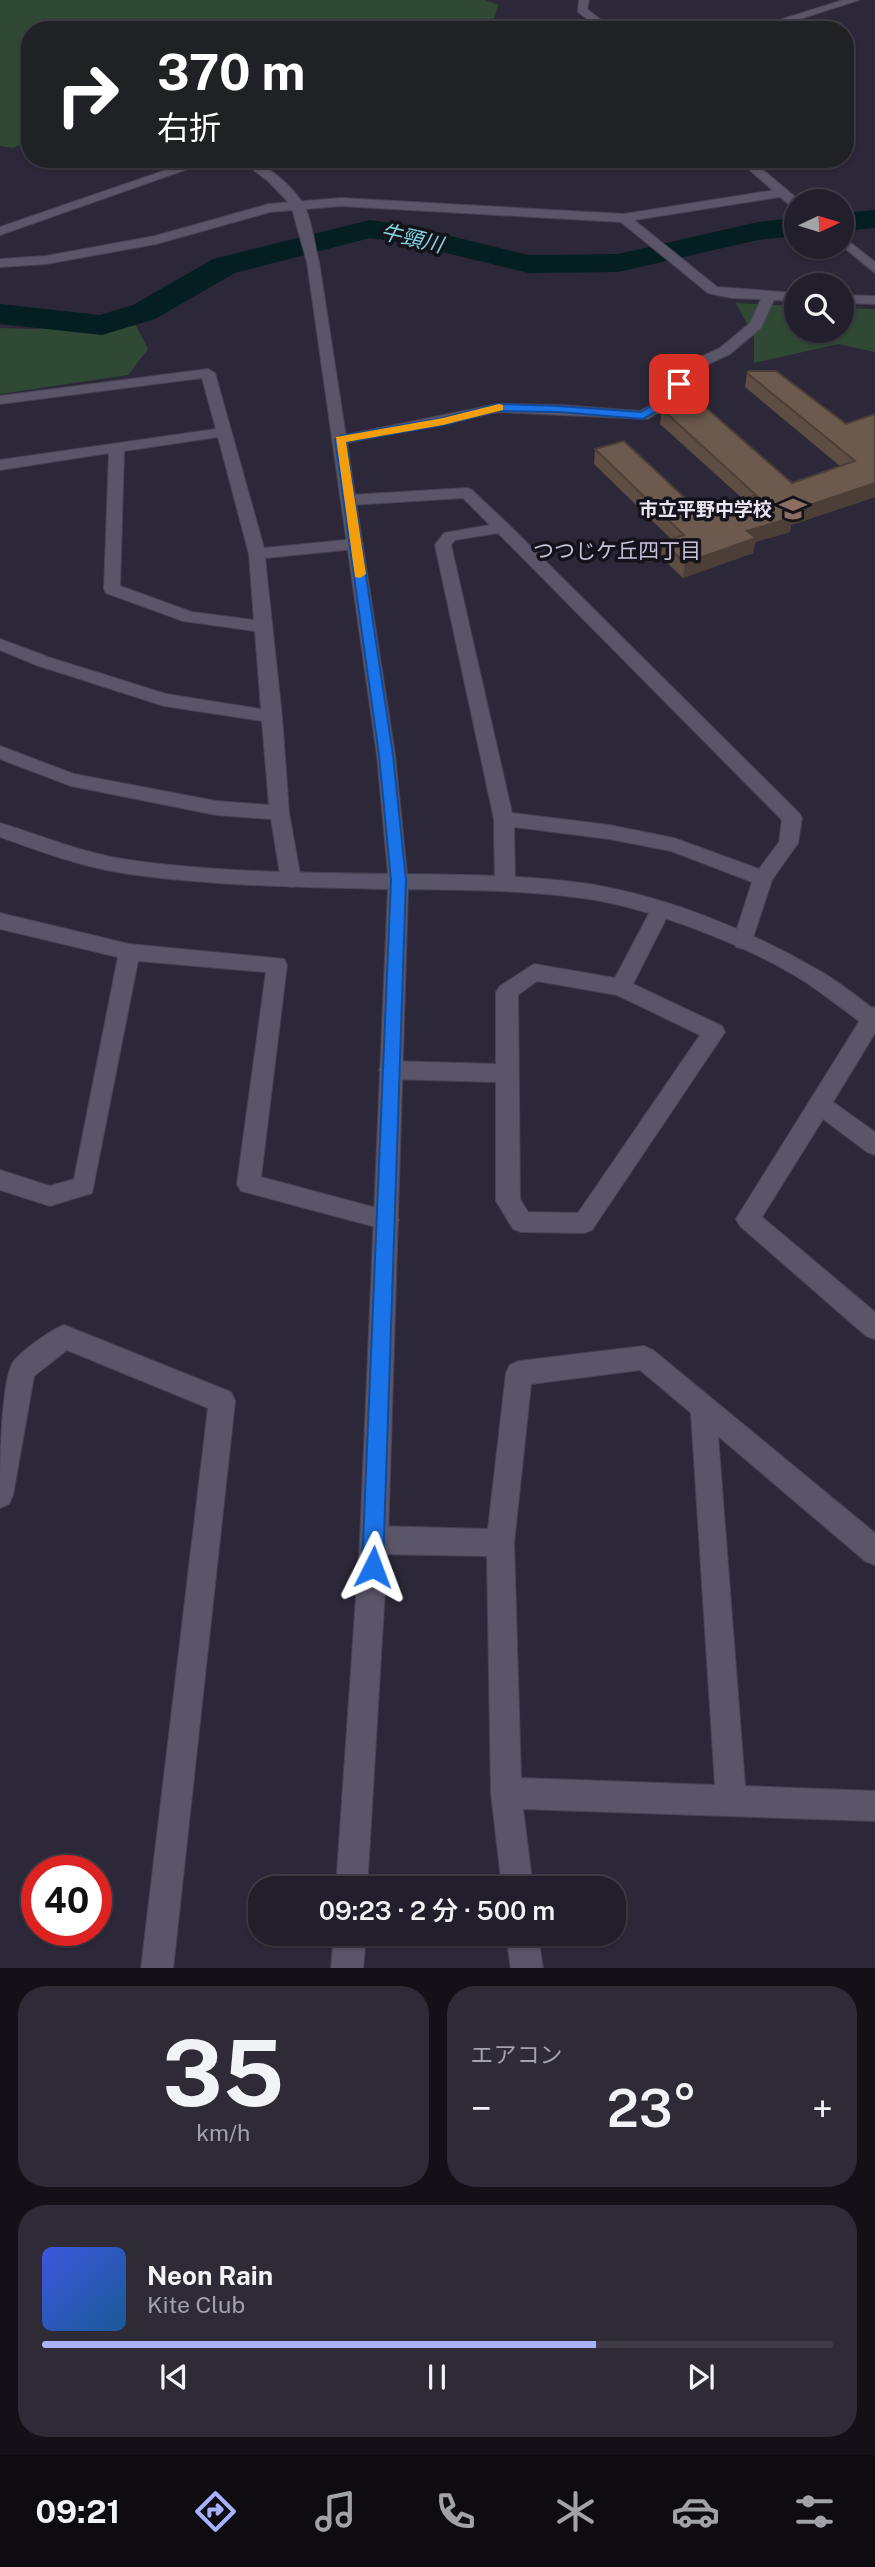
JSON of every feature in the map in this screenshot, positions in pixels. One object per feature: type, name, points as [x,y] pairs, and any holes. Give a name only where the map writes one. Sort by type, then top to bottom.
[{"type":"street","points":[[584,0],[582,10],[597,21]]},
{"type":"street","points":[[783,21],[852,0]]},
{"type":"street","points":[[0,231],[184,168]]},
{"type":"street","points":[[258,168],[272,178],[297,204],[313,262],[386,755],[398,880],[374,1540],[353,1876]]},
{"type":"street","points":[[753,168],[782,193]]},
{"type":"street","points":[[0,262],[46,260],[156,240],[270,208],[297,204],[341,202],[624,218],[782,193]]},
{"type":"street","points":[[624,218],[713,290],[784,297]]},
{"type":"street","points":[[854,251],[875,269]]},
{"type":"street","points":[[340,440],[498,408],[559,409],[643,416],[663,404],[695,365],[725,351],[756,325],[769,296]]},
{"type":"street","points":[[854,299],[875,300]]},
{"type":"street","points":[[0,400],[208,373],[257,554],[273,717],[279,813],[291,880]]},
{"type":"street","points":[[0,465],[225,432]]},
{"type":"street","points":[[117,448],[112,589],[189,617],[264,627]]},
{"type":"street","points":[[350,499],[467,493],[792,818],[788,843],[763,878],[743,941]]},
{"type":"street","points":[[503,528],[450,536],[443,545],[504,819],[505,883]]},
{"type":"street","points":[[257,554],[355,544]]},
{"type":"street","points":[[0,644],[43,662],[164,700],[273,717]]},
{"type":"street","points":[[0,752],[71,780],[216,808],[279,813]]},
{"type":"street","points":[[504,819],[609,832],[674,845],[763,878]]},
{"type":"street","points":[[0,830],[53,849],[128,866],[291,880],[505,883],[590,892],[661,909],[743,941],[812,976],[874,1018],[748,1220],[875,1328]]},
{"type":"street","points":[[621,986],[661,909]]},
{"type":"street","points":[[0,921],[129,952],[277,965],[249,1184],[387,1220]]},
{"type":"street","points":[[0,1180],[50,1196],[84,1186],[129,952]]},
{"type":"street","points":[[534,972],[621,986],[714,1032],[584,1223],[521,1222],[508,1201],[507,1073],[507,992],[534,972]]},
{"type":"street","points":[[390,1070],[507,1073]]},
{"type":"street","points":[[821,1105],[875,1145]]},
{"type":"street","points":[[0,1495],[23,1370],[64,1337],[222,1401],[157,1968]]},
{"type":"street","points":[[516,1876],[506,1793],[500,1543],[519,1373],[644,1358],[875,1551]]},
{"type":"street","points":[[703,1406],[731,1800]]},
{"type":"street","points":[[374,1540],[500,1543]]},
{"type":"street","points":[[506,1793],[875,1805]]},
{"type":"street","points":[[347,1968],[349,1946]]},
{"type":"street","points":[[524,1946],[527,1968]]},
{"type":"green space","points":[[0,0],[485,0],[498,5],[494,21],[21,21],[21,144],[13,148],[0,146]]},
{"type":"green space","points":[[736,303],[784,305],[784,343],[854,343],[854,308],[875,309],[875,352],[838,344],[754,363],[754,337]]},
{"type":"green space","points":[[133,320],[148,349],[128,375],[0,394],[0,328],[33,329]]},
{"type":"building","points":[[776,371],[846,424],[875,414],[875,483],[786,513],[793,517],[747,531],[756,538],[685,563],[663,542],[684,535],[595,449],[624,441],[701,513],[756,495],[662,409],[696,399],[792,483],[855,461],[747,373]]},
{"type":"waterway","name":"牛頸川","points":[[854,221],[875,219]]},
{"type":"waterway","name":"牛頸川","points":[[0,314],[102,325],[144,312],[224,266],[370,229],[405,234],[529,264],[618,263],[758,231],[784,228]]},
{"type":"slow traffic","points":[[360,574],[340,440],[499,408]]},
{"type":"place","name":"市立平野中学校","points":[[793,509]]},
{"type":"district","name":"つつじケ丘四丁目","points":[[617,550]]},
{"type":"route","points":[[373,1567],[398,880],[386,755],[340,440],[498,408],[559,409],[643,416],[663,404],[679,384]]}]
